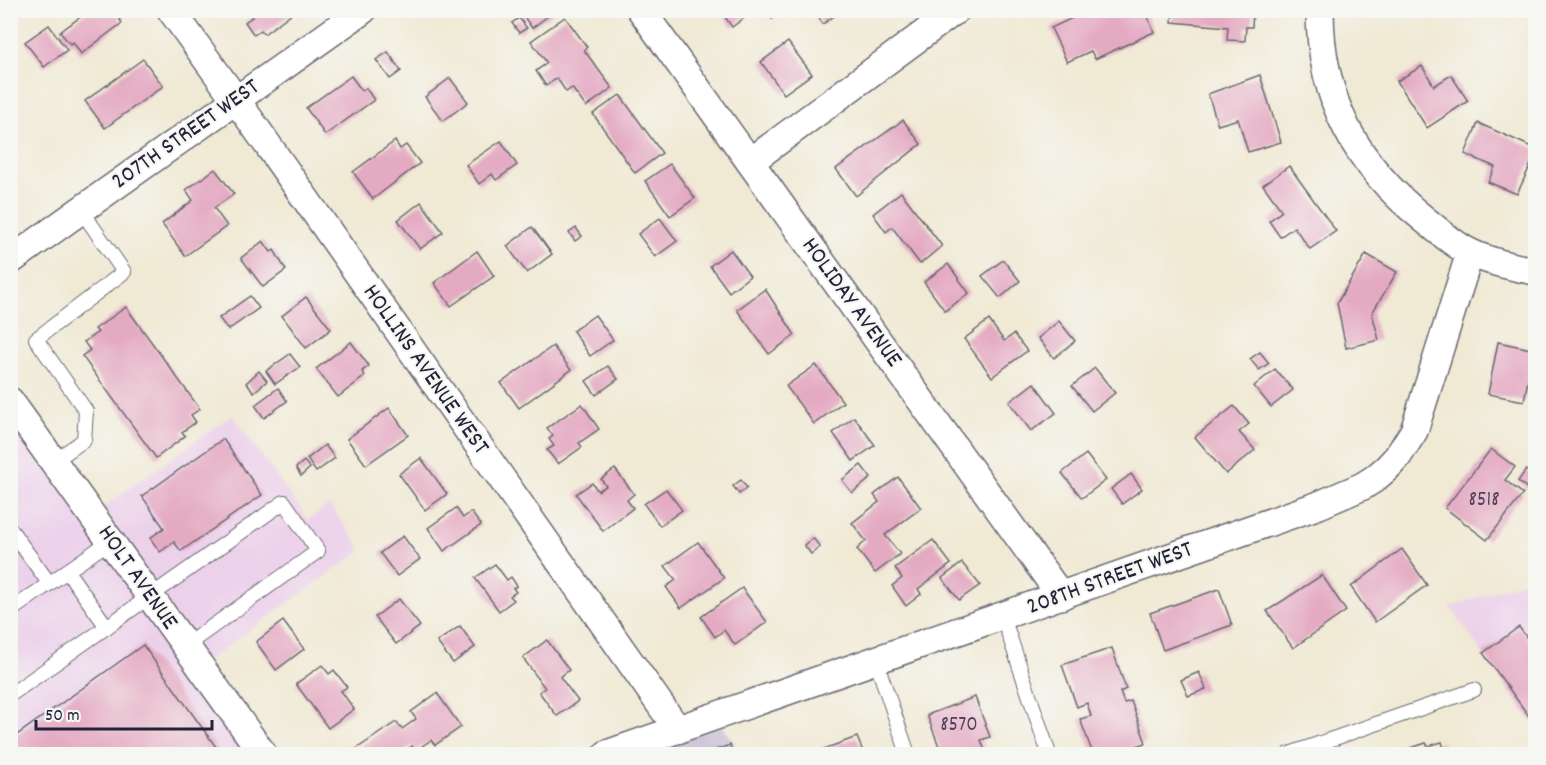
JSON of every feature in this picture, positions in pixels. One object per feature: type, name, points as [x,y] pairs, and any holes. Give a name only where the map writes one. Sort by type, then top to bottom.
[{"type":"street","name":"HOLLINS AVENUE WEST","points":[[171,10],[678,730]]},
{"type":"street","name":"207TH STREET WEST","points":[[10,261],[363,10]]},
{"type":"street","name":"HOLIDAY AVENUE","points":[[641,10],[1060,596]]},
{"type":"street","points":[[750,162],[956,10]]},
{"type":"street","points":[[1320,10],[1321,42],[1330,90],[1339,115],[1379,176],[1402,200],[1470,253],[1536,271]]},
{"type":"street","name":"208TH STREET WEST","points":[[607,754],[1319,505],[1363,486],[1387,468],[1398,456],[1416,424],[1470,253]]},
{"type":"street","name":"HOLT AVENUE","points":[[10,401],[263,754]]},
{"type":"lane","points":[[54,461],[84,440],[86,411],[36,339],[124,272],[81,210]]},
{"type":"lane","points":[[10,695],[284,502],[318,550],[185,646]]},
{"type":"lane","points":[[10,529],[49,583]]},
{"type":"lane","points":[[10,611],[110,541]]},
{"type":"lane","points":[[67,571],[107,627]]},
{"type":"lane","points":[[1003,617],[1049,754]]},
{"type":"lane","points":[[876,661],[908,754]]},
{"type":"lane","points":[[1289,754],[1474,690]]},
{"type":"shaded area","points":[[10,401],[92,515],[232,415],[308,520],[329,505],[362,550],[200,666],[263,754],[11,754]]},
{"type":"shaded area","points":[[1535,577],[1535,727],[1450,607]]},
{"type":"shaded area","points":[[716,716],[741,754],[607,754]]},
{"type":"building","points":[[90,10],[114,10],[122,23],[81,54],[73,42],[70,44],[60,32]]},
{"type":"building","points":[[247,10],[296,10],[264,34],[261,30],[254,35],[245,22],[252,17]]},
{"type":"building","points":[[519,10],[556,10],[532,28]]},
{"type":"building","points":[[720,10],[755,10],[732,27]]},
{"type":"building","points":[[766,10],[784,10],[772,19]]},
{"type":"building","points":[[813,10],[842,10],[823,24]]},
{"type":"building","points":[[1089,10],[1110,10],[1111,13],[1116,10],[1145,10],[1154,32],[1095,59],[1091,51],[1067,62],[1051,28]]},
{"type":"building","points":[[1173,10],[1253,10],[1252,27],[1246,27],[1245,41],[1227,40],[1228,27],[1172,22]]},
{"type":"building","points":[[565,17],[587,47],[584,50],[612,88],[586,107],[572,88],[566,92],[557,78],[546,86],[536,71],[547,63],[531,41]]},
{"type":"building","points":[[519,18],[527,28],[519,33],[512,23]]},
{"type":"building","points":[[49,25],[67,50],[44,67],[25,42]]},
{"type":"building","points":[[788,42],[812,74],[784,94],[761,62]]},
{"type":"building","points":[[388,52],[401,71],[390,79],[376,60]]},
{"type":"building","points":[[143,59],[163,86],[105,128],[85,101]]},
{"type":"building","points":[[1422,66],[1434,86],[1451,75],[1468,101],[1427,128],[1397,81]]},
{"type":"building","points":[[1260,75],[1281,142],[1248,152],[1238,119],[1218,125],[1208,94]]},
{"type":"building","points":[[351,76],[362,91],[366,88],[374,100],[325,135],[306,108]]},
{"type":"building","points":[[450,78],[468,102],[443,121],[425,97]]},
{"type":"building","points":[[620,95],[662,153],[635,173],[593,114]]},
{"type":"building","points":[[903,120],[921,144],[856,196],[836,169]]},
{"type":"building","points":[[1478,123],[1536,149],[1517,194],[1488,182],[1495,167],[1465,154]]},
{"type":"building","points":[[395,141],[400,149],[406,145],[420,163],[373,199],[353,172]]},
{"type":"building","points":[[501,141],[517,165],[496,180],[492,174],[479,184],[466,165]]},
{"type":"building","points":[[670,164],[695,198],[670,216],[645,181]]},
{"type":"building","points":[[1289,166],[1336,231],[1310,249],[1294,227],[1280,237],[1269,221],[1282,211],[1263,185]]},
{"type":"building","points":[[215,169],[234,194],[214,208],[227,226],[185,256],[162,224],[193,200],[186,190]]},
{"type":"building","points":[[901,192],[942,246],[920,264],[892,227],[886,232],[873,214]]},
{"type":"building","points":[[421,202],[443,232],[420,249],[398,220]]},
{"type":"building","points":[[660,218],[677,241],[655,257],[638,234]]},
{"type":"building","points":[[532,227],[552,254],[527,273],[507,246]]},
{"type":"building","points":[[576,228],[582,236],[575,241],[569,233]]},
{"type":"building","points":[[263,241],[271,252],[274,250],[286,270],[263,287],[241,258]]},
{"type":"building","points":[[731,250],[750,276],[729,292],[710,266]]},
{"type":"building","points":[[477,251],[494,276],[451,306],[434,283]]},
{"type":"building","points":[[1366,254],[1397,272],[1372,313],[1379,340],[1346,348],[1337,303]]},
{"type":"building","points":[[1003,260],[1020,281],[1000,298],[982,276]]},
{"type":"building","points":[[948,264],[969,293],[945,311],[924,282]]},
{"type":"building","points":[[765,289],[795,335],[769,354],[737,310]]},
{"type":"building","points":[[250,296],[259,308],[228,330],[219,318]]},
{"type":"building","points":[[306,297],[331,329],[306,348],[282,316]]},
{"type":"building","points":[[126,307],[200,409],[191,415],[196,422],[182,432],[185,436],[156,458],[82,356],[90,350],[84,342],[98,332],[95,329]]},
{"type":"building","points":[[595,315],[613,340],[590,356],[573,331]]},
{"type":"building","points":[[989,320],[1004,341],[1014,334],[1027,351],[992,377],[964,339]]},
{"type":"building","points":[[1059,321],[1075,341],[1054,358],[1038,338]]},
{"type":"building","points":[[1534,332],[1536,376],[1529,375],[1524,401],[1488,394],[1498,342],[1531,349]]},
{"type":"building","points":[[351,342],[369,366],[362,371],[365,376],[338,397],[316,369]]},
{"type":"building","points":[[553,346],[571,370],[519,408],[501,383]]},
{"type":"building","points":[[1260,352],[1269,363],[1259,370],[1250,359]]},
{"type":"building","points":[[290,354],[300,367],[275,384],[266,371]]},
{"type":"building","points":[[816,365],[843,402],[814,424],[786,386]]},
{"type":"building","points":[[608,366],[618,379],[596,395],[586,381]]},
{"type":"building","points":[[1095,368],[1115,393],[1092,411],[1072,386]]},
{"type":"building","points":[[1275,369],[1293,390],[1271,407],[1254,386]]},
{"type":"building","points":[[259,371],[267,381],[254,392],[246,383]]},
{"type":"building","points":[[1034,383],[1056,413],[1031,431],[1009,402]]},
{"type":"building","points":[[278,388],[287,401],[264,418],[255,405]]},
{"type":"building","points":[[582,404],[599,429],[579,443],[582,447],[558,464],[547,450],[554,446],[549,439],[553,436],[547,428]]},
{"type":"building","points":[[1234,406],[1249,424],[1239,432],[1255,450],[1226,474],[1195,437]]},
{"type":"building","points":[[389,408],[408,435],[366,465],[347,439]]},
{"type":"building","points":[[854,417],[875,445],[853,461],[833,433]]},
{"type":"building","points":[[223,439],[262,495],[181,551],[174,542],[160,552],[150,538],[164,528],[142,496]]},
{"type":"building","points":[[325,445],[335,458],[316,472],[307,459]]},
{"type":"building","points":[[1491,449],[1515,467],[1505,480],[1523,494],[1487,540],[1445,508]]},
{"type":"building","points":[[1086,454],[1106,480],[1082,498],[1062,473]]},
{"type":"building","points":[[421,458],[447,494],[425,510],[399,474]]},
{"type":"building","points":[[304,461],[310,468],[301,476],[296,468]]},
{"type":"building","points":[[861,465],[871,478],[852,493],[842,480]]},
{"type":"building","points":[[615,469],[634,494],[627,500],[633,508],[603,531],[576,494],[592,483],[598,491],[606,486],[601,479]]},
{"type":"building","points":[[1526,470],[1536,477],[1536,489],[1533,493],[1518,481]]},
{"type":"building","points":[[1131,474],[1142,489],[1122,504],[1111,489]]},
{"type":"building","points":[[898,477],[921,508],[885,535],[900,554],[875,573],[857,549],[866,541],[852,523],[879,502],[874,495]]},
{"type":"building","points":[[741,480],[747,488],[739,494],[733,486]]},
{"type":"building","points":[[666,489],[682,510],[660,526],[644,504]]},
{"type":"building","points":[[456,508],[463,518],[471,512],[481,525],[444,551],[428,528]]},
{"type":"building","points":[[403,536],[420,559],[397,576],[380,553]]},
{"type":"building","points":[[813,538],[820,547],[811,554],[804,545]]},
{"type":"building","points":[[933,540],[951,564],[918,589],[921,594],[906,606],[892,586],[902,578],[895,568]]},
{"type":"building","points":[[698,542],[724,578],[681,608],[666,587],[676,580],[665,566]]},
{"type":"building","points":[[1402,549],[1427,585],[1375,622],[1351,587]]},
{"type":"building","points":[[962,563],[980,585],[959,600],[942,578]]},
{"type":"building","points":[[495,564],[507,580],[511,577],[517,586],[513,588],[516,592],[510,596],[514,600],[499,611],[475,578]]},
{"type":"building","points":[[1322,575],[1346,611],[1293,648],[1267,611]]},
{"type":"building","points":[[742,588],[767,622],[735,645],[724,630],[715,637],[701,617]]},
{"type":"building","points":[[1219,589],[1232,625],[1163,650],[1150,613]]},
{"type":"building","points":[[399,599],[420,626],[396,644],[375,617]]},
{"type":"building","points":[[283,621],[304,649],[276,670],[256,642]]},
{"type":"building","points":[[460,626],[475,647],[453,663],[437,642]]},
{"type":"building","points":[[1519,627],[1536,650],[1536,726],[1483,653]]},
{"type":"building","points":[[547,640],[569,670],[560,677],[578,701],[557,716],[539,692],[545,688],[523,658]]},
{"type":"building","points":[[143,645],[221,754],[10,754],[10,740]]},
{"type":"building","points":[[1112,648],[1126,689],[1120,692],[1124,703],[1131,701],[1146,743],[1112,754],[1093,754],[1080,719],[1091,716],[1087,703],[1077,707],[1062,665]]},
{"type":"building","points":[[322,665],[329,674],[334,670],[347,687],[341,691],[354,709],[328,728],[296,684]]},
{"type":"building","points":[[1199,672],[1206,689],[1188,696],[1181,680]]},
{"type":"building","points":[[437,693],[461,727],[435,745],[431,740],[415,751],[412,746],[400,754],[349,754],[396,722],[402,729],[416,719],[411,712]]},
{"type":"building","points":[[975,697],[990,737],[981,740],[986,754],[952,754],[951,751],[942,754],[927,715]]},
{"type":"building","points":[[857,737],[864,754],[810,754]]},
{"type":"building","points":[[1442,742],[1446,754],[1393,754],[1426,743],[1428,746]]},
{"type":"building","points":[[730,745],[733,754],[704,754]]}]
